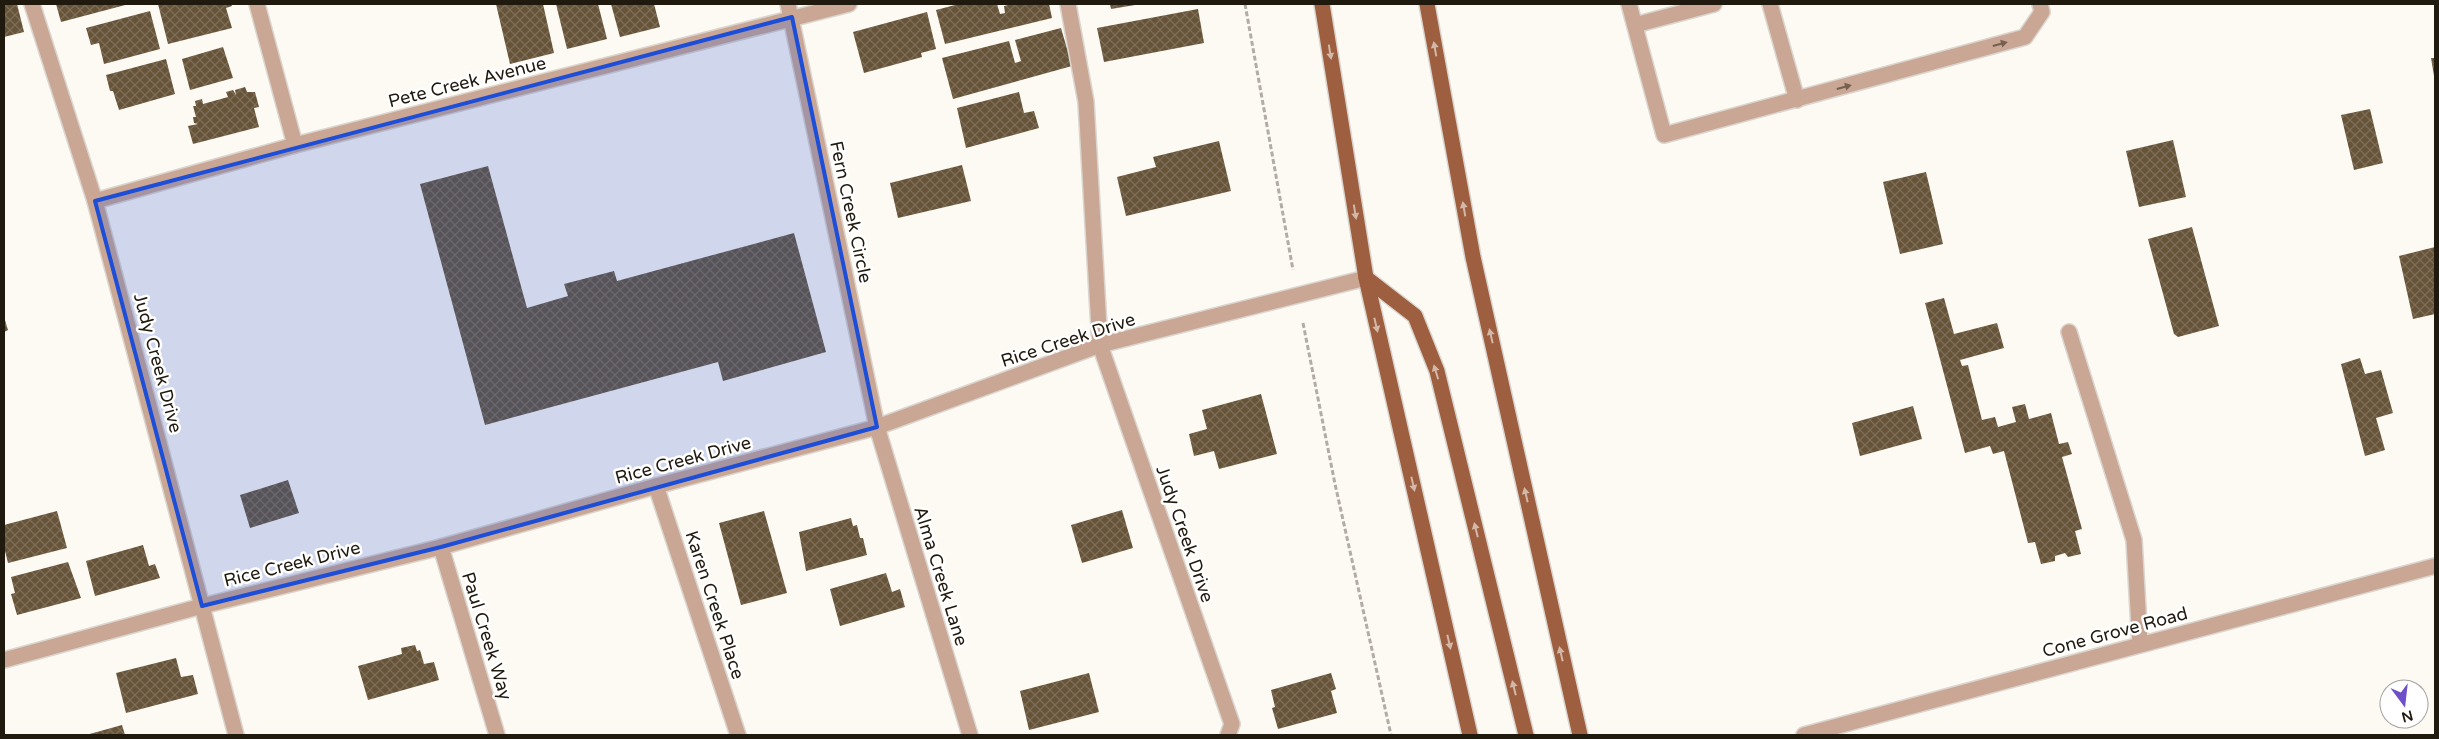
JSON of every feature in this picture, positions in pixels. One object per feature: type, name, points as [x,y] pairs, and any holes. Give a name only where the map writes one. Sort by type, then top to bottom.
[{"type":"main road","points":[[1322,4],[1366,278],[1470,735]]},
{"type":"main road","points":[[1427,4],[1473,257],[1580,735]]},
{"type":"main road","points":[[1366,278],[1414,316],[1437,371],[1526,735]]},
{"type":"street","name":"Judy Creek Drive","points":[[32,4],[95,201],[236,735]]},
{"type":"street","points":[[257,4],[295,145]]},
{"type":"street","name":"Pete Creek Avenue","points":[[95,201],[790,10],[849,4]]},
{"type":"street","points":[[1068,4],[1086,102],[1100,345]]},
{"type":"street","points":[[1629,4],[1664,135],[2024,37],[2042,12],[2040,4]]},
{"type":"street","points":[[1635,25],[1714,4]]},
{"type":"street","points":[[1770,4],[1797,100]]},
{"type":"street","name":"Fern Creek Circle","points":[[790,10],[877,427]]},
{"type":"street","name":"Rice Creek Drive","points":[[4,660],[202,606],[441,547],[656,486],[877,427],[1100,345],[1366,278]]},
{"type":"street","points":[[2069,332],[2134,540],[2140,644]]},
{"type":"street","name":"Judy Creek Drive","points":[[1100,345],[1232,724],[1228,735]]},
{"type":"street","name":"Alma Creek Lane","points":[[877,427],[970,735]]},
{"type":"street","name":"Karen Creek Place","points":[[656,486],[738,735]]},
{"type":"street","name":"Paul Creek Way","points":[[441,547],[497,735]]},
{"type":"street","name":"Cone Grove Road","points":[[1804,735],[2435,566]]},
{"type":"path","points":[[1245,4],[1289,246]]},
{"type":"path","points":[[1304,328],[1335,484],[1391,735]]},
{"type":"highlighted area","points":[[792,17],[877,427],[441,547],[202,606],[95,201]]},
{"type":"building","points":[[4,4],[17,4],[24,32],[4,37]]},
{"type":"building","points":[[56,4],[129,4],[61,22]]},
{"type":"building","points":[[158,4],[231,4],[232,6],[226,8],[232,28],[168,44]]},
{"type":"building","points":[[496,4],[543,4],[554,53],[510,64]]},
{"type":"building","points":[[556,4],[598,4],[607,39],[567,49]]},
{"type":"building","points":[[611,4],[654,4],[660,27],[620,37]]},
{"type":"building","points":[[959,4],[997,4],[1000,14],[1005,13],[1004,6],[1012,4],[1049,4],[1052,18],[945,44],[936,10]]},
{"type":"building","points":[[1110,4],[1135,4],[1135,5],[1111,9]]},
{"type":"building","points":[[1198,9],[1204,43],[1104,62],[1097,28]]},
{"type":"building","points":[[150,11],[160,49],[104,64],[99,43],[91,45],[86,28]]},
{"type":"building","points":[[927,12],[936,49],[921,53],[922,57],[864,73],[853,32]]},
{"type":"building","points":[[1061,28],[1072,66],[953,99],[942,58],[1009,41],[1015,63],[1021,61],[1015,40]]},
{"type":"building","points":[[223,47],[233,78],[190,90],[182,59]]},
{"type":"building","points":[[2431,58],[2435,58],[2434,76]]},
{"type":"building","points":[[166,59],[175,94],[119,110],[113,91],[110,91],[106,75]]},
{"type":"building","points":[[245,87],[247,92],[255,92],[259,107],[254,108],[259,127],[193,144],[188,126],[198,124],[194,123],[193,117],[196,117],[193,106],[196,106],[195,101],[202,99],[203,104],[228,97],[226,92],[233,90],[236,95],[235,90]]},
{"type":"building","points":[[1019,92],[1024,113],[1034,111],[1039,128],[966,148],[957,108]]},
{"type":"building","points":[[2370,109],[2383,163],[2354,170],[2341,115]]},
{"type":"building","points":[[2173,140],[2186,197],[2139,207],[2126,151]]},
{"type":"building","points":[[1219,141],[1231,191],[1126,216],[1117,177],[1156,167],[1153,157]]},
{"type":"building","points":[[962,165],[971,201],[898,218],[890,183]]},
{"type":"building","points":[[488,166],[527,308],[568,296],[564,284],[614,271],[617,281],[794,233],[826,352],[723,381],[718,362],[485,425],[420,184]]},
{"type":"building","points":[[1926,172],[1943,244],[1900,254],[1883,182]]},
{"type":"building","points":[[2192,227],[2219,326],[2178,337],[2174,334],[2148,239]]},
{"type":"building","points":[[2435,247],[2435,314],[2413,319],[2399,256]]},
{"type":"building","points":[[1944,298],[1954,334],[1997,323],[2004,348],[1960,360],[1962,366],[1968,365],[1982,420],[1995,417],[1998,427],[2016,422],[2012,407],[2025,404],[2029,419],[2051,413],[2059,444],[2068,442],[2072,454],[2062,457],[2082,529],[2075,531],[2081,554],[2068,557],[2065,553],[2055,556],[2055,561],[2041,564],[2035,542],[2028,543],[2004,451],[1993,454],[1990,446],[1965,453],[1925,303]]},
{"type":"building","points":[[4,317],[8,330],[4,332]]},
{"type":"building","points":[[2360,358],[2365,374],[2381,370],[2393,413],[2376,418],[2385,450],[2365,456],[2341,364]]},
{"type":"building","points":[[1261,394],[1277,454],[1219,469],[1214,451],[1194,456],[1189,434],[1207,429],[1202,410]]},
{"type":"building","points":[[1913,406],[1922,439],[1860,456],[1852,423]]},
{"type":"building","points":[[288,480],[299,513],[250,528],[240,495]]},
{"type":"building","points":[[1122,510],[1133,548],[1082,563],[1071,525]]},
{"type":"building","points":[[57,511],[67,548],[8,563],[4,547],[4,525]]},
{"type":"building","points":[[764,511],[787,593],[741,605],[719,523]]},
{"type":"building","points":[[851,518],[853,526],[857,525],[860,538],[863,538],[867,555],[806,571],[799,532]]},
{"type":"building","points":[[143,545],[149,566],[155,564],[160,578],[95,596],[86,561]]},
{"type":"building","points":[[68,562],[81,598],[17,615],[11,594],[15,593],[11,577]]},
{"type":"building","points":[[886,573],[892,592],[900,589],[905,607],[840,626],[830,589]]},
{"type":"building","points":[[415,645],[417,651],[420,650],[424,664],[434,662],[439,680],[368,700],[358,666],[402,654],[401,648]]},
{"type":"building","points":[[176,658],[181,677],[193,675],[198,694],[126,713],[116,673]]},
{"type":"building","points":[[1089,673],[1099,712],[1029,730],[1020,691]]},
{"type":"building","points":[[1331,673],[1336,689],[1331,691],[1337,713],[1278,729],[1272,708],[1275,707],[1271,690]]},
{"type":"building","points":[[122,725],[125,735],[86,735]]}]
